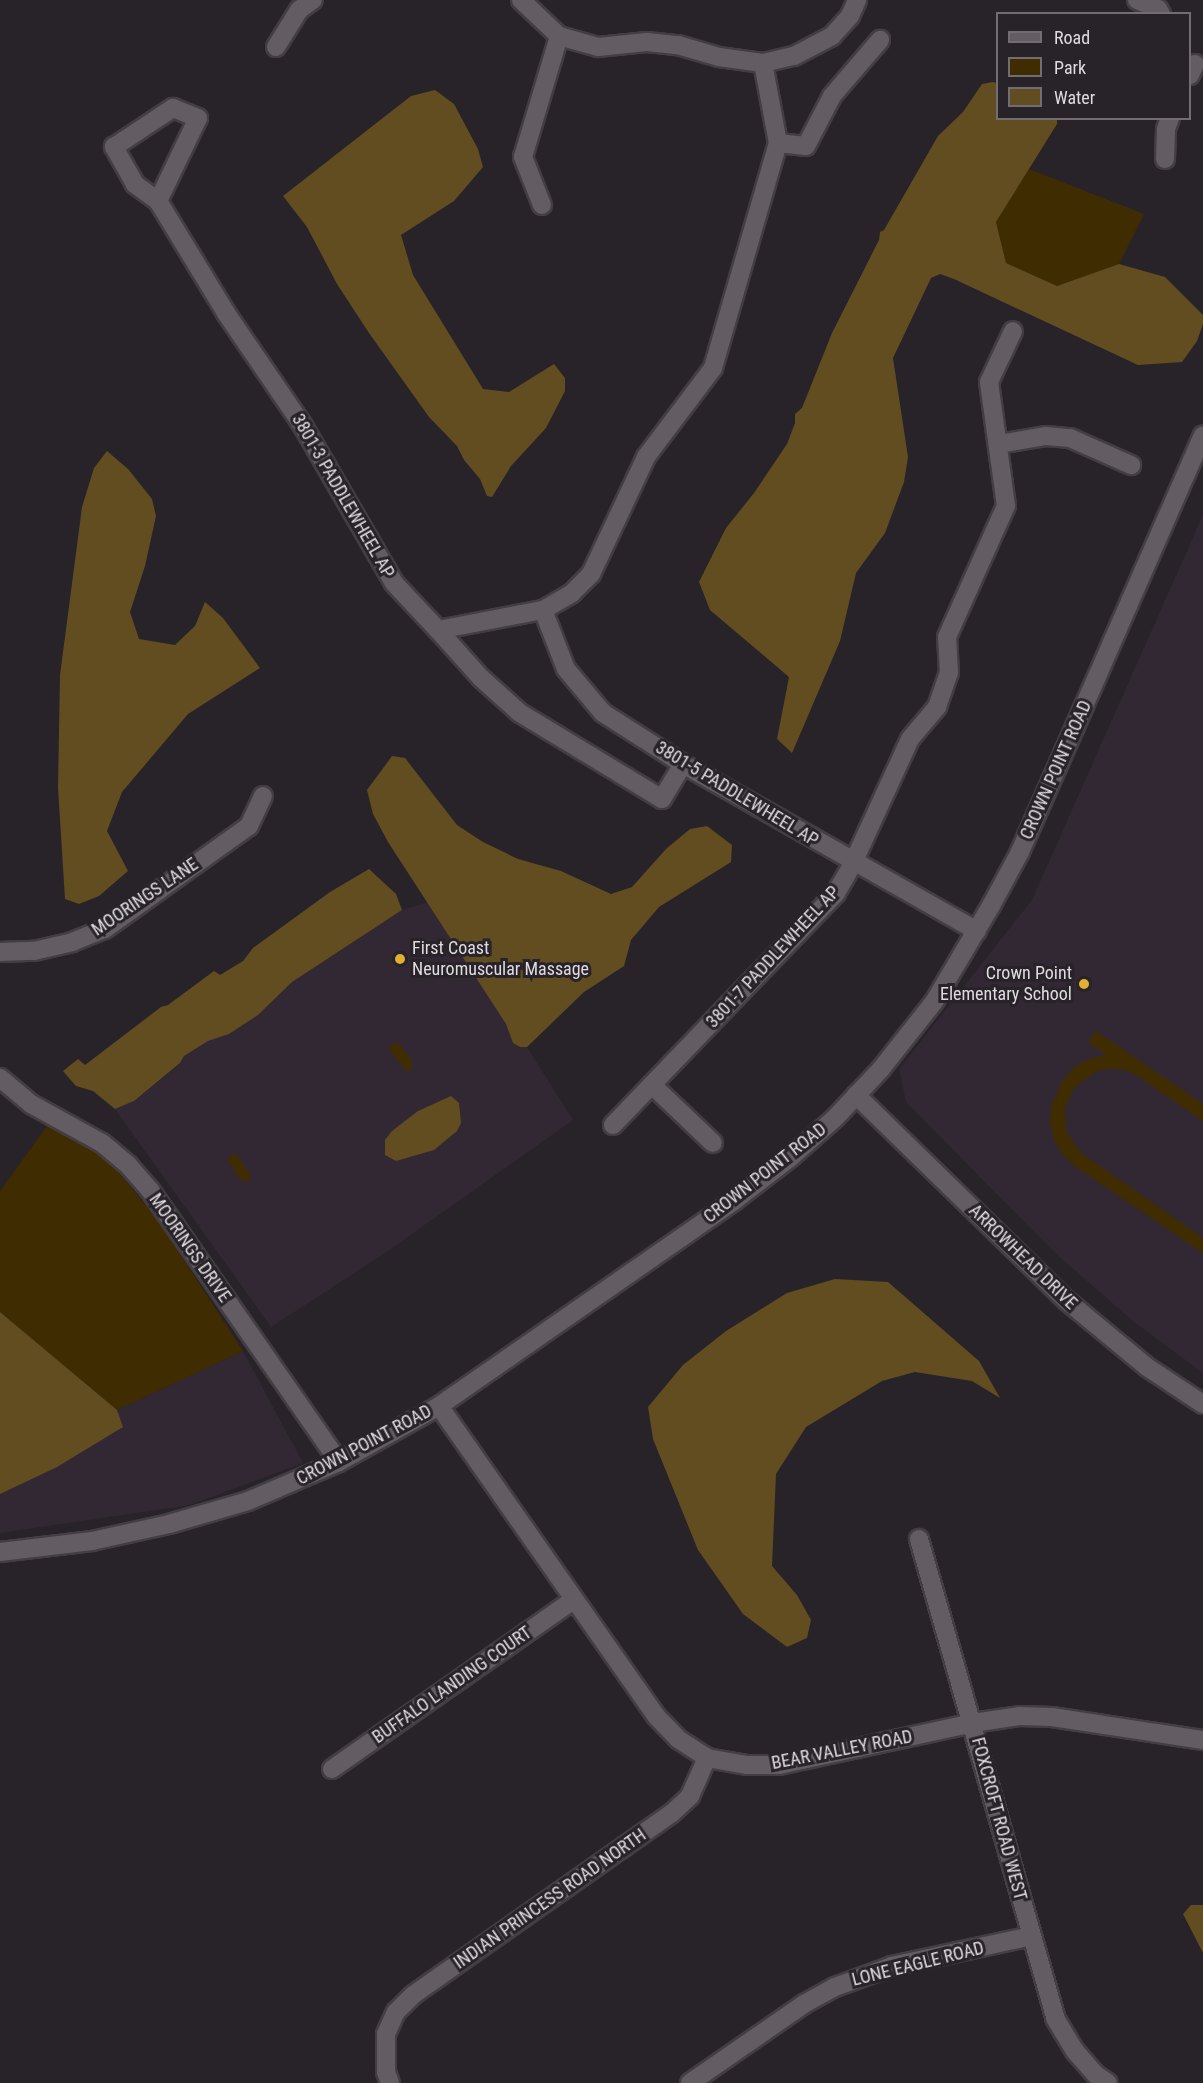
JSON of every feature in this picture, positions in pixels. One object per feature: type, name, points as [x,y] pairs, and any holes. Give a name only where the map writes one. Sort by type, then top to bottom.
[{"type":"street","points":[[276,46],[299,10],[314,0]]},
{"type":"street","points":[[521,0],[559,36],[598,47],[647,42],[678,45],[719,57],[764,63],[794,56],[832,36],[850,16],[857,0]]},
{"type":"street","points":[[1137,0],[1158,9],[1160,12]]},
{"type":"street","points":[[542,205],[523,157],[559,36]]},
{"type":"street","points":[[778,143],[806,146],[832,96],[880,39]]},
{"type":"street","points":[[438,630],[543,610],[572,593],[591,574],[646,457],[713,368],[778,143],[764,63]]},
{"type":"street","name":"3801-3 PADDLEWHEEL AP","points":[[158,201],[198,118],[173,108],[114,147],[135,184],[158,201],[226,312],[303,426],[394,583],[481,678],[520,713],[662,799],[683,764]]},
{"type":"street","points":[[1165,159],[1166,129],[1169,120]]},
{"type":"street","name":"3801-7 PADDLEWHEEL AP","points":[[613,1125],[836,893],[853,863],[910,739],[938,707],[949,673],[947,638],[1006,506],[989,382],[1012,331]]},
{"type":"street","points":[[999,444],[1046,436],[1070,438],[1131,465]]},
{"type":"street","name":"CROWN POINT ROAD","points":[[0,1552],[92,1541],[170,1524],[248,1501],[339,1462],[438,1406],[735,1200],[791,1157],[836,1117],[934,1002],[977,932],[1020,852],[1202,443]]},
{"type":"street","name":"3801-5 PADDLEWHEEL AP","points":[[543,610],[566,669],[581,690],[603,713],[683,764],[977,932]]},
{"type":"street","name":"MOORINGS LANE","points":[[0,952],[34,951],[72,942],[105,928],[249,826],[263,796]]},
{"type":"street","name":"MOORINGS DRIVE","points":[[0,1078],[31,1104],[102,1143],[129,1166],[150,1190],[339,1462]]},
{"type":"street","points":[[652,1085],[713,1143]]},
{"type":"street","name":"ARROWHEAD DRIVE","points":[[856,1095],[1066,1300],[1147,1368],[1203,1404]]},
{"type":"street","name":"BEAR VALLEY ROAD","points":[[438,1406],[656,1716],[678,1739],[708,1758],[747,1765],[779,1765],[973,1723],[1020,1716],[1052,1717],[1203,1740]]},
{"type":"street","name":"FOXCROFT ROAD WEST","points":[[919,1539],[1055,2018],[1075,2051],[1096,2075],[1108,2083]]},
{"type":"street","name":"BUFFALO LANDING COURT","points":[[332,1769],[573,1600]]},
{"type":"street","name":"INDIAN PRINCESS ROAD NORTH","points":[[390,2083],[386,2072],[386,2034],[396,2012],[412,1995],[670,1814],[690,1796],[708,1758]]},
{"type":"street","name":"LONE EAGLE ROAD","points":[[690,2083],[804,2004],[835,1987],[892,1966],[1032,1936]]},
{"type":"shaded area","name":"Crown Point Elementary School","points":[[1203,515],[1203,1373],[1133,1321],[1054,1252],[906,1102],[899,1069],[1032,900]]},
{"type":"shaded area","points":[[429,902],[506,1024],[513,1043],[520,1047],[527,1047],[573,1120],[388,1251],[271,1327],[115,1109],[134,1101],[180,1064],[184,1056],[208,1041],[229,1034],[258,1015],[292,982],[402,910]]},
{"type":"shaded area","points":[[0,1312],[117,1410],[243,1351],[303,1463],[190,1505],[0,1533]]},
{"type":"green space","points":[[1029,169],[1144,214],[1119,264],[1057,286],[1006,263],[996,222]]},
{"type":"green space","points":[[1096,1031],[1203,1104],[1203,1121],[1139,1077],[1128,1071],[1111,1068],[1095,1072],[1074,1088],[1065,1108],[1066,1131],[1081,1153],[1203,1238],[1203,1253],[1076,1167],[1064,1156],[1054,1140],[1050,1123],[1051,1107],[1063,1079],[1076,1066],[1089,1059],[1106,1055],[1088,1042]]},
{"type":"green space","points":[[397,1042],[412,1060],[412,1068],[407,1072],[388,1048]]},
{"type":"green space","points":[[50,1122],[107,1159],[156,1217],[243,1351],[117,1410],[0,1312],[0,1191]]},
{"type":"green space","points":[[233,1154],[237,1155],[251,1176],[248,1182],[241,1180],[227,1160]]},
{"type":"water","points":[[996,83],[996,120],[1057,120],[1057,124],[996,222],[1006,263],[1057,286],[1119,264],[1165,277],[1203,315],[1203,324],[1197,341],[1182,362],[1138,365],[954,279],[940,274],[931,278],[893,358],[908,457],[904,482],[885,533],[856,573],[840,641],[792,753],[777,739],[789,677],[710,610],[699,582],[726,528],[754,493],[787,444],[795,423],[795,414],[802,408],[832,333],[879,240],[880,232],[884,230],[938,136],[963,112],[982,84]]},
{"type":"water","points":[[435,90],[454,104],[478,149],[483,167],[454,201],[401,235],[413,275],[483,389],[509,392],[554,364],[565,378],[565,391],[546,428],[511,466],[492,497],[487,496],[480,479],[464,460],[457,446],[429,417],[369,333],[337,284],[307,227],[283,196],[411,96]]},
{"type":"water","points":[[107,451],[128,469],[152,499],[156,516],[145,566],[130,612],[139,639],[175,645],[195,626],[205,602],[223,618],[260,668],[188,714],[122,792],[107,831],[128,871],[99,896],[79,904],[65,899],[58,788],[60,675],[82,507],[94,468]]},
{"type":"water","points":[[392,756],[405,758],[457,825],[483,842],[518,859],[561,871],[611,894],[632,887],[666,849],[690,829],[707,826],[732,845],[731,862],[659,907],[631,940],[624,966],[584,992],[527,1047],[520,1047],[513,1043],[506,1024],[388,842],[373,814],[367,790]]},
{"type":"water","points":[[369,869],[396,894],[402,910],[292,982],[258,1015],[229,1034],[208,1041],[184,1056],[180,1063],[134,1101],[115,1109],[93,1091],[76,1086],[63,1071],[78,1059],[85,1065],[161,1007],[168,1005],[214,971],[220,975],[243,961],[253,948],[330,892]]},
{"type":"water","points":[[451,1096],[459,1103],[461,1123],[457,1131],[434,1150],[396,1161],[385,1155],[385,1140],[392,1131],[418,1111]]},
{"type":"water","points":[[835,1279],[888,1282],[979,1361],[1000,1398],[972,1381],[915,1372],[882,1381],[806,1427],[776,1474],[772,1566],[797,1595],[811,1620],[807,1638],[787,1647],[743,1614],[698,1550],[653,1439],[648,1407],[683,1365],[726,1331],[787,1293]]},
{"type":"water","points":[[0,1312],[117,1410],[123,1427],[57,1467],[0,1494]]},
{"type":"water","points":[[1191,1905],[1203,1905],[1203,1953],[1183,1914]]},
{"type":"place","name":"First Coast Neuromuscular Massage","points":[[400,959]]},
{"type":"place","name":"Crown Point Elementary School","points":[[1084,984]]}]
